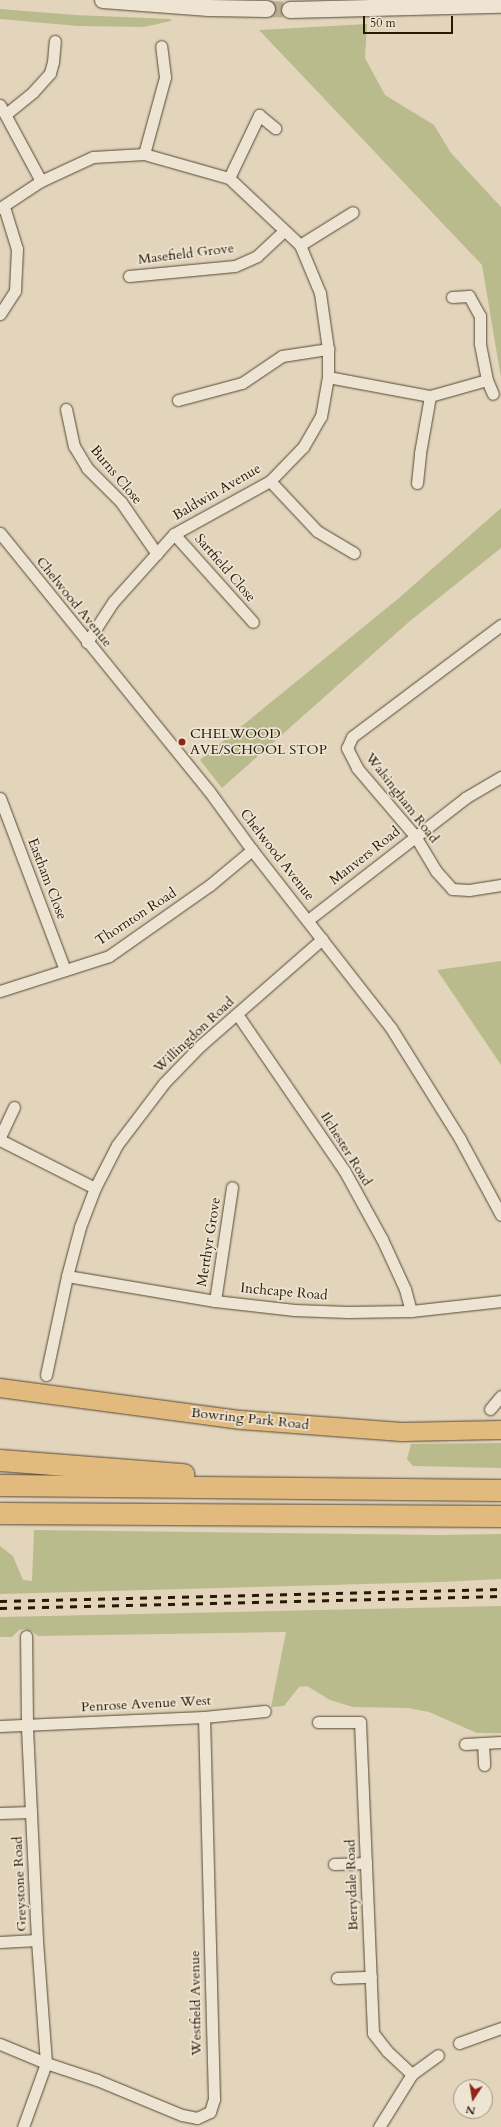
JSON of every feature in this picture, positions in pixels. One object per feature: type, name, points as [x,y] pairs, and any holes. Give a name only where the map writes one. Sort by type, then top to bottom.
[{"type":"highway","points":[[0,1460],[374,1489]]},
{"type":"highway","points":[[0,1485],[501,1490]]},
{"type":"highway","points":[[0,1513],[501,1516]]},
{"type":"main road","points":[[103,0],[209,8],[267,9]]},
{"type":"main road","points":[[290,10],[501,5]]},
{"type":"main road","name":"Bowring Park Road","points":[[0,1388],[241,1420],[402,1432],[501,1430]]},
{"type":"street","points":[[41,181],[3,110],[33,92],[50,73],[53,62],[55,41]]},
{"type":"street","points":[[144,154],[165,77],[161,46]]},
{"type":"street","points":[[229,178],[259,115],[275,128]]},
{"type":"street","name":"Baldwin Avenue","points":[[2,208],[41,181],[93,157],[144,154],[229,178],[300,245],[320,293],[328,349],[328,377],[321,416],[303,447],[270,481],[174,534],[114,602],[87,642]]},
{"type":"street","points":[[0,314],[15,291],[17,249],[2,208]]},
{"type":"street","points":[[300,245],[353,212]]},
{"type":"street","name":"Masefield Grove","points":[[130,276],[235,266],[257,256],[284,231]]},
{"type":"street","points":[[452,297],[469,296],[480,316],[480,343],[487,380],[493,394]]},
{"type":"street","points":[[178,400],[242,383],[282,356],[328,349]]},
{"type":"street","points":[[328,377],[430,396],[487,380]]},
{"type":"street","points":[[417,483],[420,453],[430,396]]},
{"type":"street","name":"Burns Close","points":[[66,409],[74,446],[86,468],[122,502],[157,554]]},
{"type":"street","points":[[270,481],[317,531],[354,553]]},
{"type":"street","name":"Chelwood Avenue","points":[[0,533],[209,791],[252,850],[391,1028],[460,1138],[501,1215]]},
{"type":"street","name":"Sartfield Close","points":[[174,534],[252,622]]},
{"type":"street","name":"Walsingham Road","points":[[501,625],[352,737],[347,748],[357,768],[415,836],[436,871],[452,889],[469,890],[501,885]]},
{"type":"street","name":"Manvers Road","points":[[308,920],[465,798],[501,777]]},
{"type":"street","name":"Eastham Close","points":[[0,798],[65,970]]},
{"type":"street","name":"Thornton Road","points":[[0,991],[109,956],[210,885],[252,850]]},
{"type":"street","name":"Willingdon Road","points":[[46,1375],[67,1276],[80,1228],[95,1188],[117,1145],[164,1083],[201,1045],[322,939]]},
{"type":"street","name":"Ilchester Road","points":[[237,1014],[344,1170],[382,1239],[404,1289],[411,1310]]},
{"type":"street","points":[[0,1137],[14,1107]]},
{"type":"street","points":[[0,1140],[95,1188]]},
{"type":"street","name":"Merthyr Grove","points":[[215,1301],[232,1187]]},
{"type":"street","name":"Inchcape Road","points":[[67,1276],[215,1301],[294,1310],[348,1312],[411,1310],[501,1301]]},
{"type":"street","points":[[490,1409],[501,1396]]},
{"type":"street","name":"Greystone Road","points":[[23,2127],[46,2063],[37,1940],[27,1725],[26,1636]]},
{"type":"street","name":"Penrose Avenue West","points":[[0,1726],[204,1718],[265,1711]]},
{"type":"street","name":"Westfield Avenue","points":[[0,2044],[46,2063],[97,2080],[182,2116],[197,2118],[210,2112],[214,2099],[204,1718]]},
{"type":"street","name":"Berrydale Road","points":[[318,1722],[360,1722],[373,2033],[387,2051],[412,2074]]},
{"type":"street","points":[[465,1744],[501,1742]]},
{"type":"street","points":[[483,1743],[484,1765]]},
{"type":"street","points":[[0,1813],[32,1812]]},
{"type":"street","points":[[334,1864],[366,1863]]},
{"type":"street","points":[[0,1942],[37,1940]]},
{"type":"street","points":[[337,1978],[371,1977]]},
{"type":"street","points":[[459,2043],[500,2031]]},
{"type":"street","points":[[379,2127],[412,2074],[438,2055]]},
{"type":"green space","points":[[0,9],[75,15],[171,19],[171,21],[144,27],[78,26],[0,19]]},
{"type":"green space","points":[[367,24],[365,58],[385,95],[434,125],[451,153],[501,207],[501,378],[482,265],[259,30]]},
{"type":"green space","points":[[501,508],[501,548],[410,621],[222,788],[200,760],[399,598]]},
{"type":"green space","points":[[501,961],[501,1065],[437,970]]},
{"type":"green space","points":[[501,1443],[501,1468],[413,1466],[407,1459],[411,1444]]},
{"type":"green space","points":[[34,1530],[439,1535],[501,1534],[501,1579],[441,1582],[0,1594],[0,1546],[13,1556],[23,1580],[32,1581]]},
{"type":"green space","points":[[501,1606],[501,1733],[477,1733],[429,1712],[408,1708],[353,1707],[330,1700],[307,1686],[299,1687],[284,1706],[271,1707],[286,1632],[38,1636],[31,1631],[24,1629],[19,1630],[12,1637],[0,1637],[0,1617]]},
{"type":"tunnel","points":[[267,9],[290,10]]},
{"type":"railway","points":[[0,1601],[501,1589]]},
{"type":"railway","points":[[0,1608],[501,1596]]},
{"type":"place","name":"CHELWOOD AVE/SCHOOL STOP","points":[[182,742]]}]
